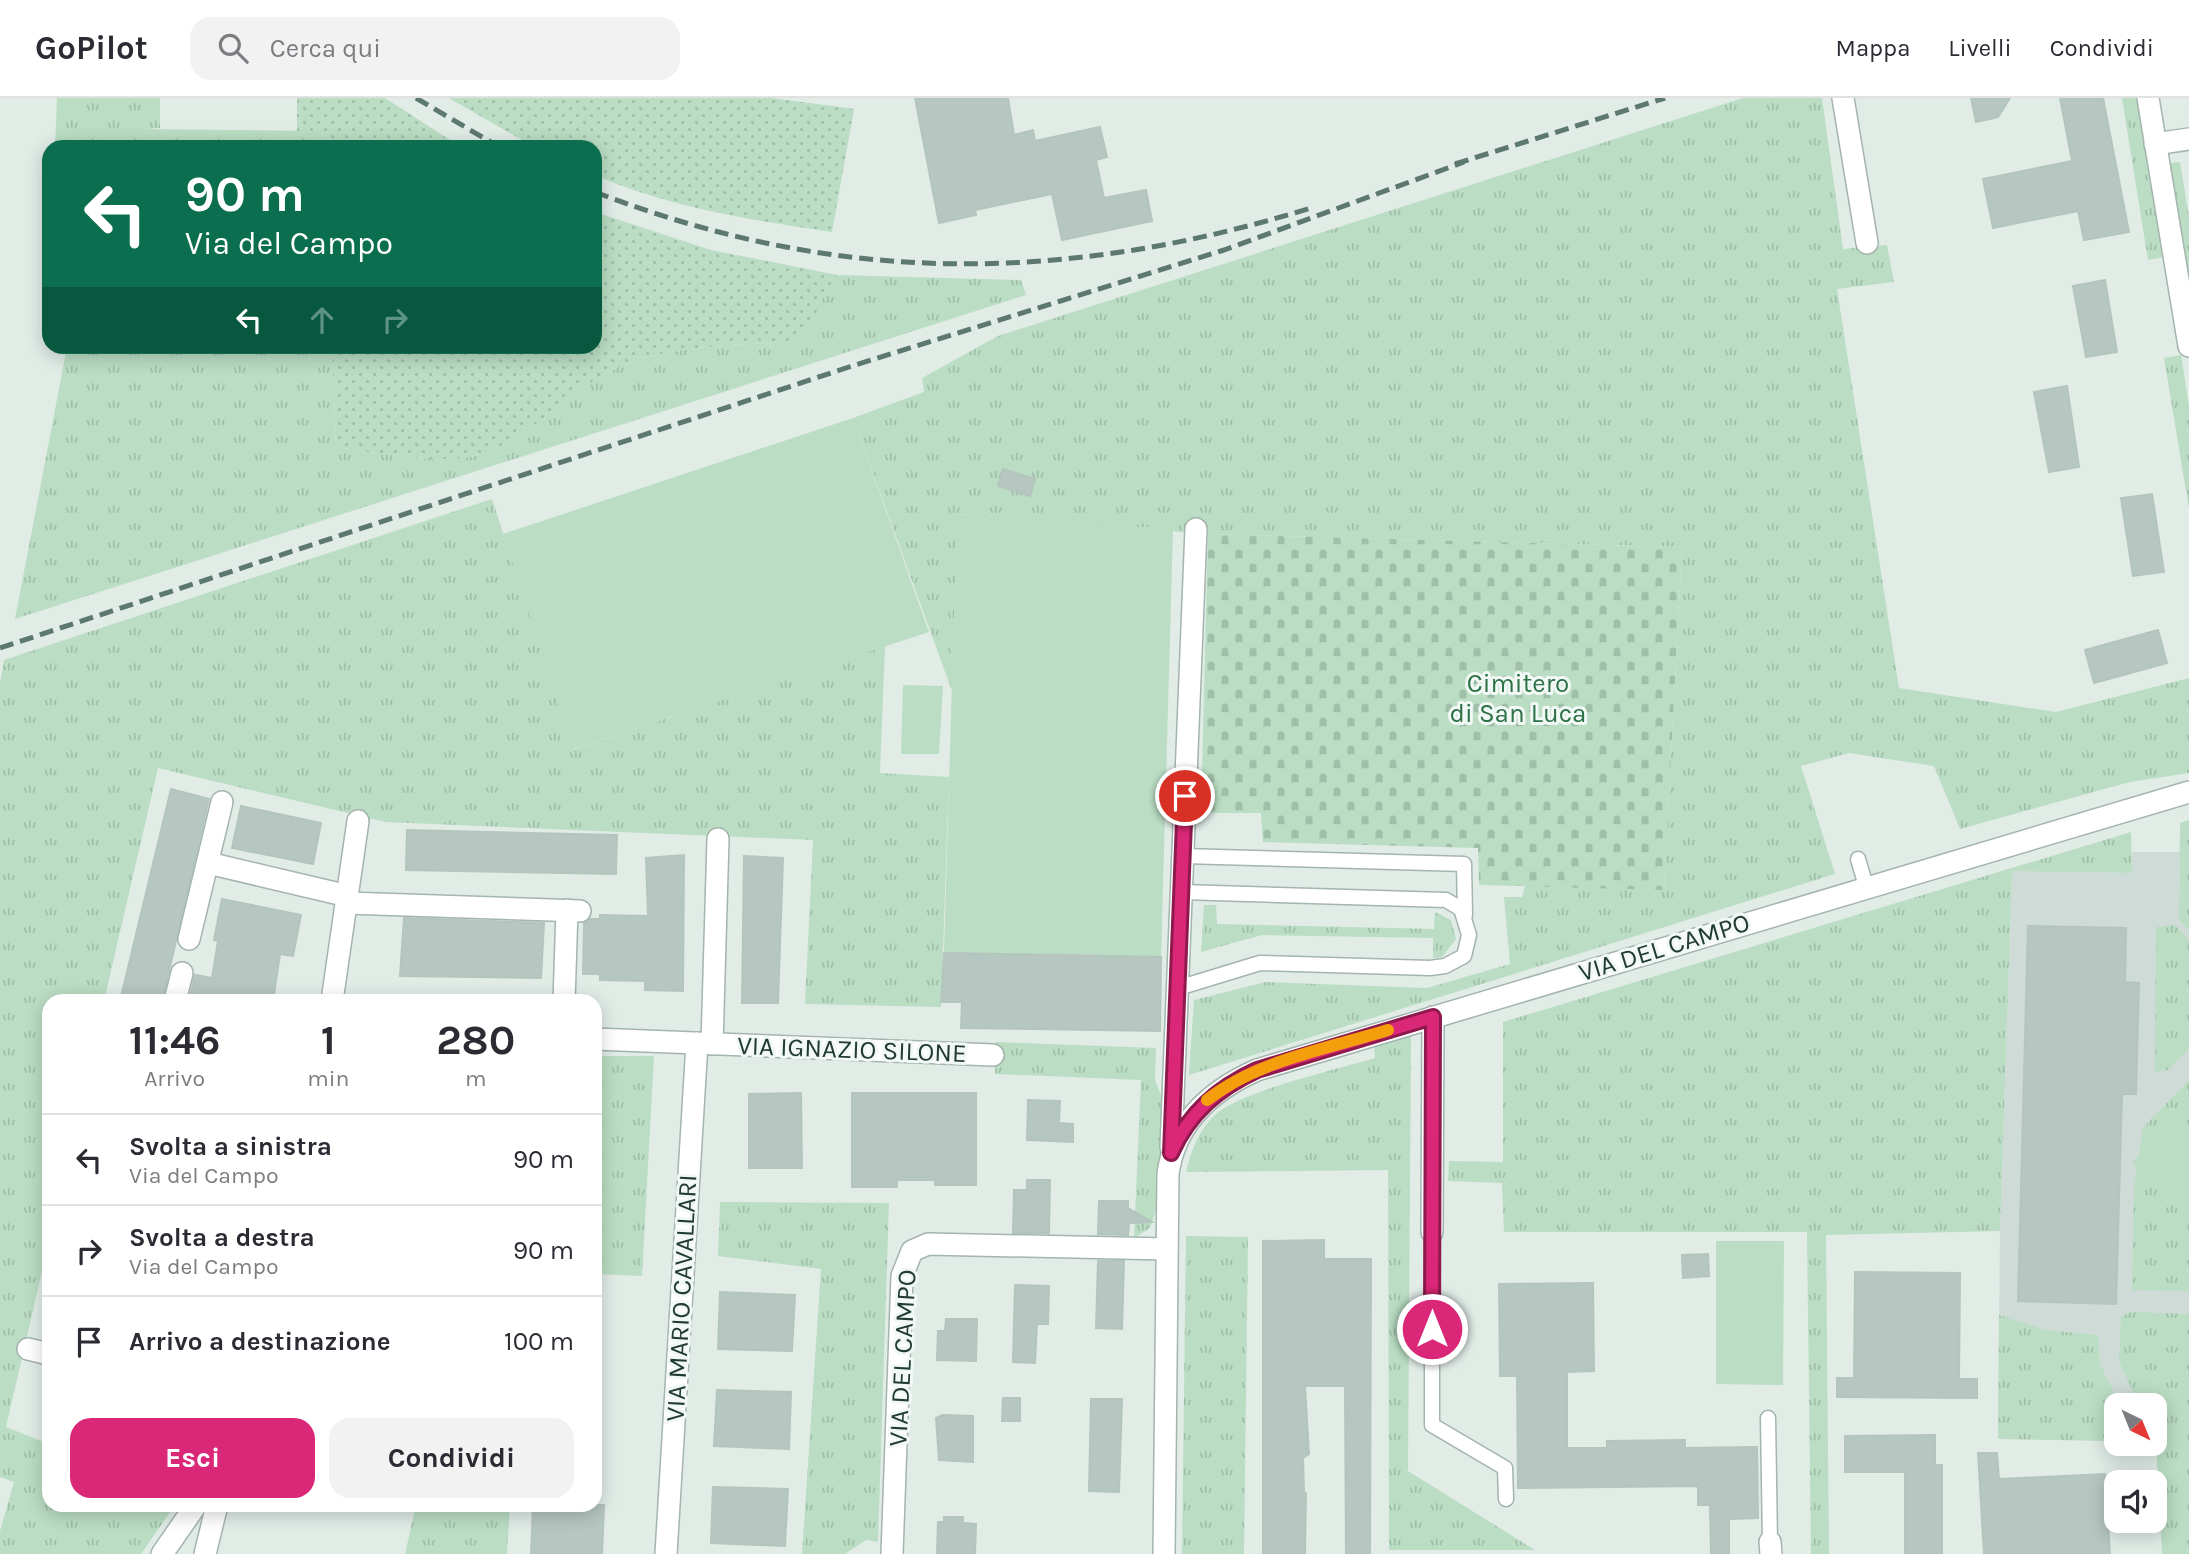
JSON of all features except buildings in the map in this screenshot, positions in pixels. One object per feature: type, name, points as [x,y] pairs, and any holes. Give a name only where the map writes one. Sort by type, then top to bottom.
[{"type":"street","points":[[1843,98],[1867,243]]},
{"type":"street","points":[[2148,98],[2189,346]]},
{"type":"street","points":[[2155,144],[2189,139]]},
{"type":"street","name":"VIA DEL CAMPO","points":[[1164,1554],[1167,1249],[1196,529]]},
{"type":"street","name":"VIA DEL CAMPO","points":[[1171,1153],[1178,1137],[1205,1102],[1236,1080],[1257,1070],[1866,886],[2189,792]]},
{"type":"street","points":[[189,939],[222,802]]},
{"type":"street","points":[[333,994],[358,821]]},
{"type":"street","name":"VIA IGNAZIO SILONE","points":[[704,1043],[719,839]]},
{"type":"street","points":[[208,863],[347,900],[573,910],[565,994]]},
{"type":"street","points":[[177,994],[182,973]]},
{"type":"street","points":[[1432,1232],[1433,1017]]},
{"type":"street","name":"VIA IGNAZIO SILONE","points":[[602,1039],[993,1055]]},
{"type":"street","name":"VIA MARIO CAVALLARI","points":[[666,1554],[704,1043]]},
{"type":"street","name":"VIA DEL CAMPO","points":[[892,1554],[902,1276],[912,1251],[928,1244],[1167,1249]]},
{"type":"street","points":[[162,1554],[191,1512]]},
{"type":"street","points":[[205,1554],[215,1512]]},
{"type":"lane","points":[[1178,988],[1260,963],[1430,968],[1445,966],[1464,956],[1468,946],[1464,864],[1182,856]]},
{"type":"lane","points":[[1858,859],[1866,886]]},
{"type":"lane","points":[[1181,892],[1446,900],[1455,904],[1465,916]]},
{"type":"lane","points":[[1432,1232],[1432,1425],[1506,1468],[1506,1499]]},
{"type":"lane","points":[[1768,1418],[1771,1548]]},
{"type":"shaded area","points":[[2132,852],[2180,852],[2179,920],[2189,931],[2189,1442],[2167,1442],[2167,1393],[2104,1393],[2104,1441],[1998,1439],[2000,1231],[2012,870],[2132,873]]},
{"type":"green space","points":[[57,98],[160,98],[160,128],[145,129],[322,131],[323,140],[55,140]]},
{"type":"green space","points":[[297,98],[385,98],[450,140],[323,140],[322,131],[297,131]]},
{"type":"green space","points":[[449,98],[772,98],[854,109],[832,232],[771,223],[682,204],[602,178],[602,140],[522,140]]},
{"type":"green space","points":[[1743,98],[1822,98],[1843,249],[1887,245],[1894,282],[1837,289],[1899,688],[2056,712],[2189,678],[2189,773],[2130,782],[1960,829],[1934,766],[1849,753],[1801,766],[1835,874],[1189,1075],[1194,1000],[1266,982],[1427,988],[1510,964],[1504,897],[1522,897],[1525,886],[1664,889],[1682,547],[1208,534],[958,514],[952,691],[853,418],[924,392],[922,378],[998,336]]},
{"type":"green space","points":[[2122,98],[2137,98],[2164,257],[2148,260]]},
{"type":"green space","points":[[2180,162],[2189,217],[2189,320],[2163,164]]},
{"type":"green space","points":[[602,214],[711,250],[837,275],[810,323],[794,338],[782,343],[669,352],[625,365],[588,384],[520,435],[484,453],[464,458],[432,459],[336,447],[332,354],[602,354]]},
{"type":"green space","points":[[837,275],[1021,280],[1026,295],[15,619],[66,354],[332,354],[336,447],[416,458],[448,459],[484,453],[502,445],[538,423],[588,384],[625,365],[669,352],[782,343]]},
{"type":"green space","points":[[2181,355],[2189,406],[2189,509],[2164,358]]},
{"type":"green space","points":[[853,418],[929,632],[573,749],[503,534]]},
{"type":"green space","points":[[492,499],[574,749],[885,646],[880,773],[949,777],[941,1007],[805,1004],[813,840],[386,822],[158,768],[106,994],[42,994],[42,1271],[6,1427],[42,1441],[42,1512],[170,1512],[141,1554],[0,1554],[0,1531],[14,1482],[0,1477],[0,683],[4,660]]},
{"type":"green space","points":[[957,514],[1173,529],[1161,957],[944,953]]},
{"type":"green space","name":"Cimitero di San Luca","points":[[1208,534],[1682,547],[1664,890],[1479,885],[1478,848],[1263,842],[1261,813],[1201,813]]},
{"type":"green space","points":[[903,685],[943,686],[939,754],[901,754]]},
{"type":"green space","points":[[2189,820],[2189,931],[2179,920],[2180,823]]},
{"type":"green space","points":[[2131,832],[2132,873],[2012,871],[2000,1231],[1826,1235],[1829,1554],[1811,1554],[1807,1232],[1504,1232],[1502,1183],[1448,1181],[1449,1161],[1503,1162],[1503,1022]]},
{"type":"green space","points":[[1204,905],[1216,905],[1217,924],[1434,929],[1435,912],[1451,920],[1456,939],[1442,957],[1433,958],[1433,938],[1262,935],[1201,952]]},
{"type":"green space","points":[[2175,925],[2189,940],[2189,1048],[2168,1070],[2155,1072],[2156,927]]},
{"type":"green space","points":[[1411,1035],[1408,1471],[1535,1550],[1389,1550],[1388,1170],[1186,1172],[1200,1133],[1216,1114],[1229,1105],[1268,1089],[1375,1058],[1374,1044]]},
{"type":"green space","points":[[996,1042],[1156,1048],[1155,1080],[1164,1103],[1159,1201],[1150,1228],[1134,1238],[1141,1080],[995,1074]]},
{"type":"green space","points":[[602,1056],[654,1056],[642,1276],[602,1274]]},
{"type":"green space","points":[[2189,1080],[2189,1291],[2132,1290],[2134,1188],[2143,1128]]},
{"type":"green space","points":[[2175,1120],[2189,1134],[2189,1220],[2132,1163]]},
{"type":"green space","points":[[720,1202],[889,1203],[878,1542],[866,1540],[845,1554],[802,1554],[821,1269],[718,1256]]},
{"type":"green space","points":[[1186,1236],[1248,1237],[1244,1554],[1182,1554]]},
{"type":"green space","points":[[1716,1241],[1784,1241],[1783,1385],[1716,1384]]},
{"type":"green space","points":[[2131,1312],[2189,1314],[2189,1554],[2162,1554],[2161,1533],[2167,1533],[2167,1470],[2157,1470],[2157,1456],[2167,1456],[2167,1393],[2134,1393],[2119,1361],[2121,1317]]},
{"type":"green space","points":[[1999,1315],[2045,1330],[2098,1335],[2100,1364],[2114,1393],[2104,1393],[2104,1441],[1998,1439]]},
{"type":"green space","points":[[414,1512],[510,1512],[507,1554],[405,1554]]},
{"type":"railway","points":[[416,98],[487,140]]},
{"type":"railway","points":[[1455,164],[1665,98]]},
{"type":"railway","points":[[0,648],[849,367],[1224,250],[1464,162]]},
{"type":"railway","points":[[602,194],[685,223],[775,245],[863,258],[951,264],[1040,261],[1129,251],[1219,233],[1311,208]]},
{"type":"slow traffic","points":[[1207,1100],[1236,1080],[1257,1070],[1388,1030]]},
{"type":"route","points":[[1185,796],[1171,1153],[1178,1137],[1205,1102],[1236,1080],[1257,1070],[1433,1017],[1432,1329]]}]
